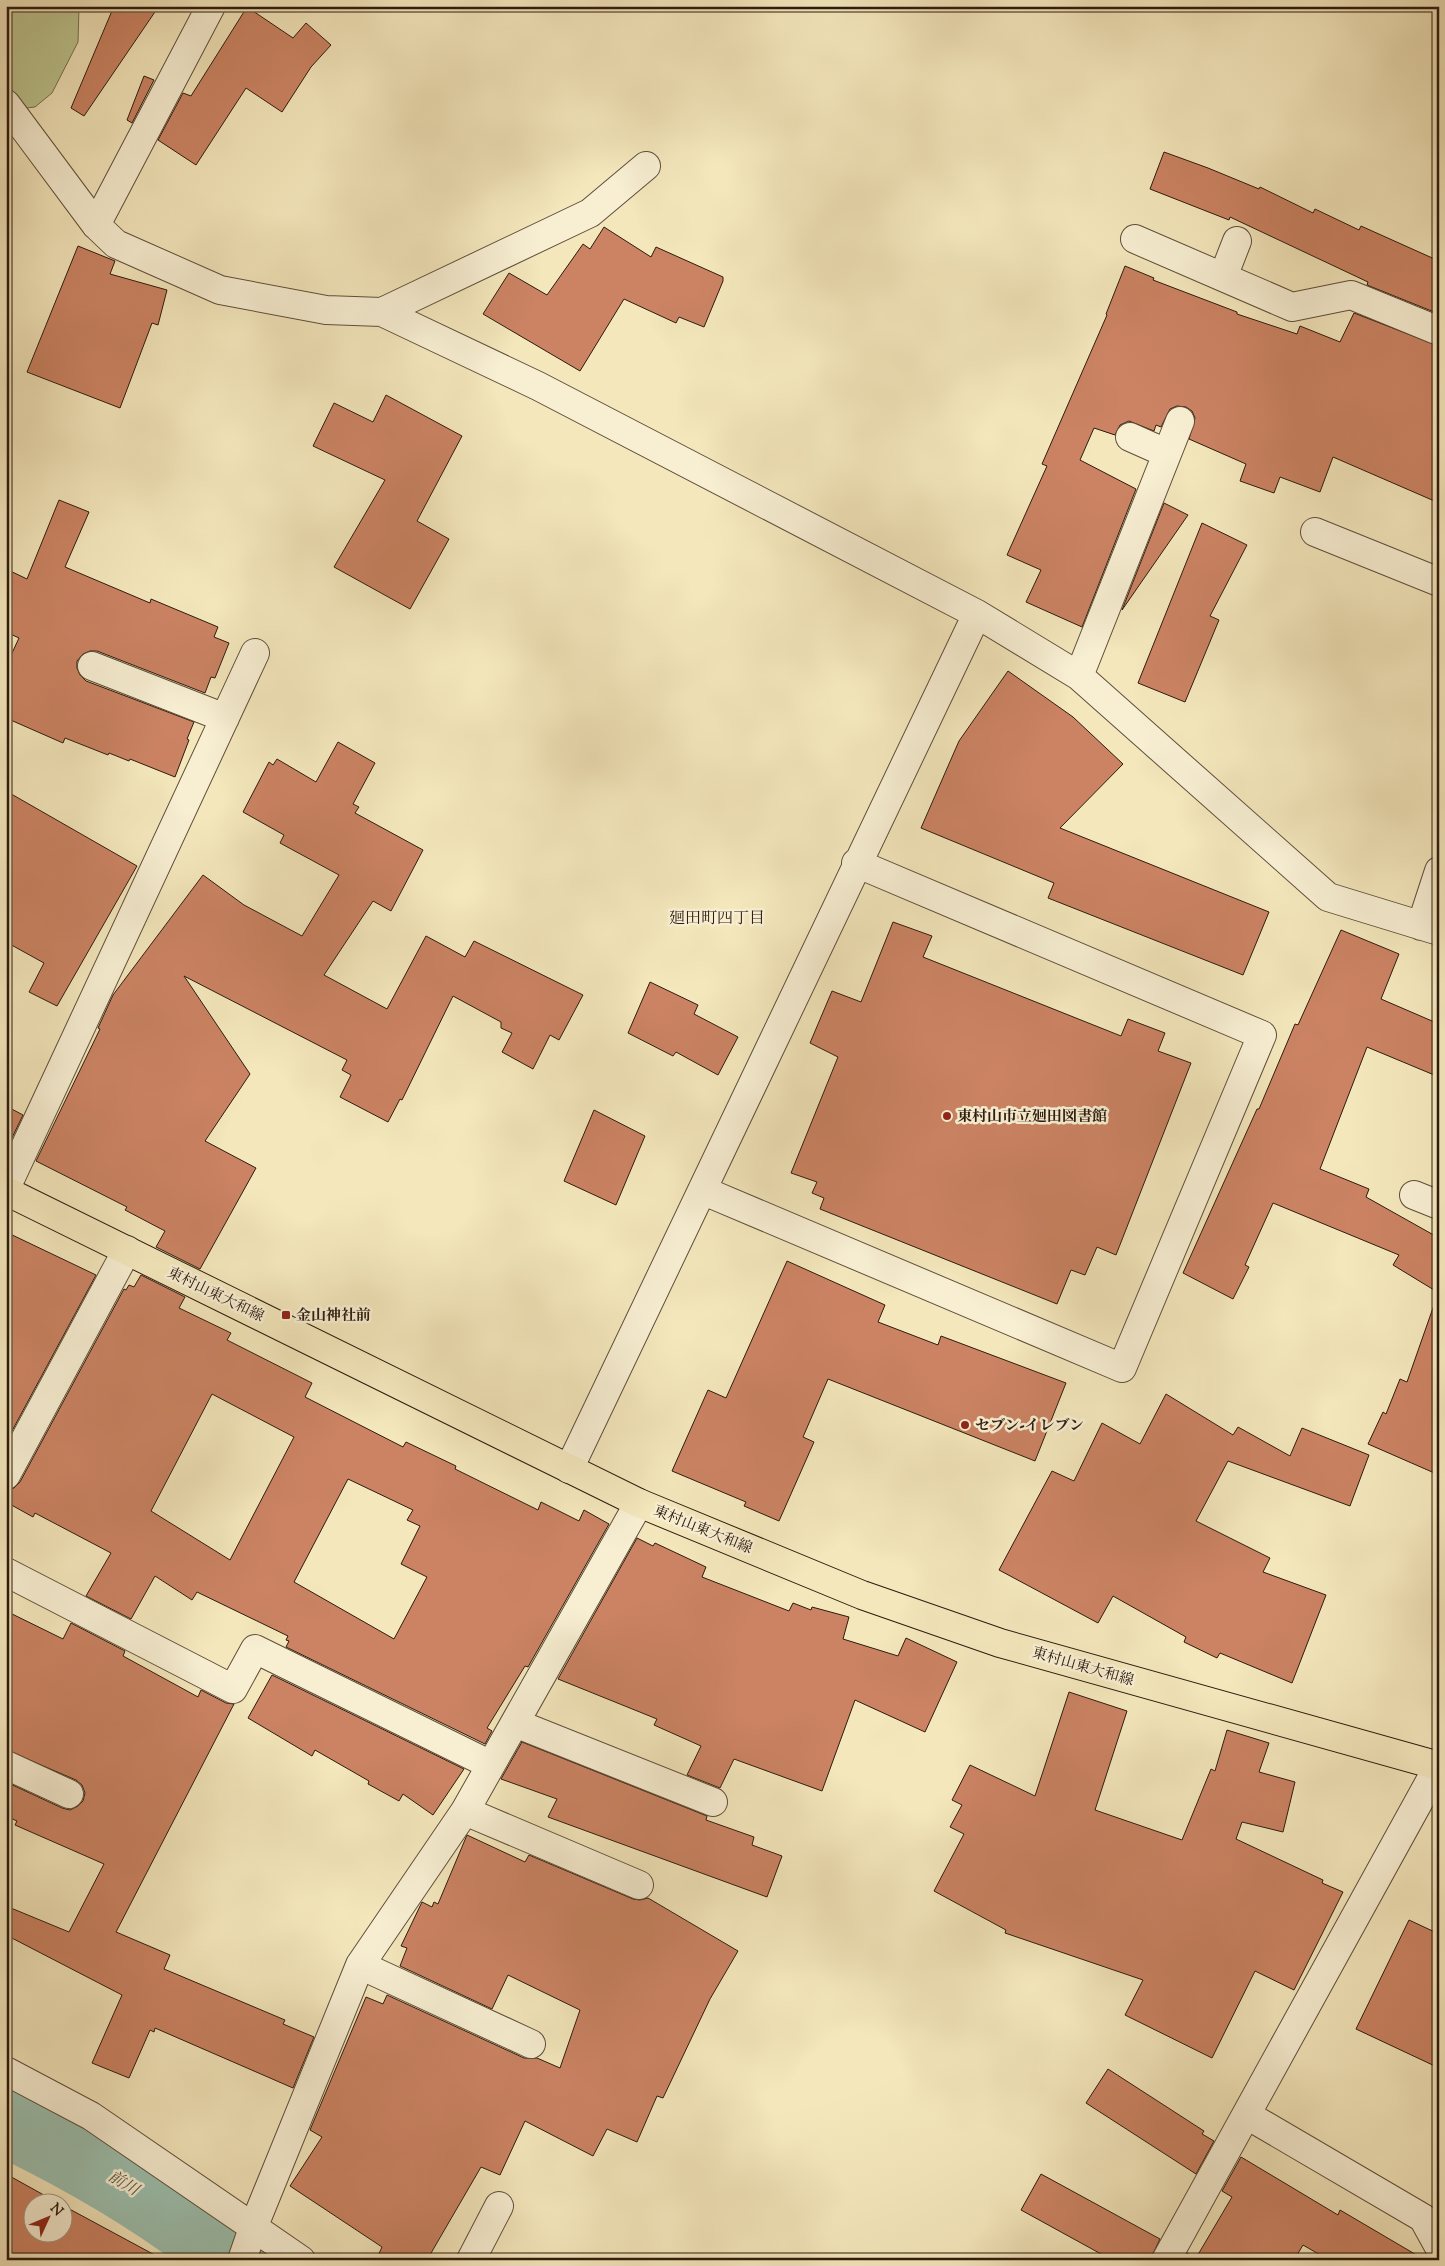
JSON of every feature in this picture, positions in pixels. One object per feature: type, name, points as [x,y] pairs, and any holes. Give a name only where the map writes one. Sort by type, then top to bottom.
[{"type":"main road","name":"東村山東大和線","points":[[6,1190],[639,1503],[862,1595],[1000,1643],[1439,1766]]},
{"type":"street","points":[[96,225],[212,6]]},
{"type":"street","points":[[6,104],[96,225],[116,244],[220,290],[326,310],[382,312],[538,386],[978,614],[1079,676],[1328,897],[1430,928],[1439,871]]},
{"type":"street","points":[[382,312],[590,213],[646,166]]},
{"type":"street","points":[[1135,239],[1292,307],[1352,295],[1439,331]]},
{"type":"street","points":[[1223,277],[1237,241]]},
{"type":"street","points":[[1079,676],[1180,421]]},
{"type":"street","points":[[1130,438],[1166,453]]},
{"type":"street","points":[[1315,532],[1439,582]]},
{"type":"street","points":[[569,1469],[704,1191],[856,863],[978,614]]},
{"type":"street","points":[[6,1190],[255,653]]},
{"type":"street","points":[[92,666],[225,718]]},
{"type":"street","points":[[704,1191],[1122,1368],[1262,1035],[856,863]]},
{"type":"street","points":[[6,1475],[126,1250]]},
{"type":"street","points":[[247,2244],[360,1964],[465,1811],[639,1503]]},
{"type":"street","points":[[6,1572],[234,1689],[255,1649],[491,1765]]},
{"type":"street","points":[[515,1723],[713,1802]]},
{"type":"street","points":[[6,1766],[69,1794]]},
{"type":"street","points":[[1166,2260],[1439,1766]]},
{"type":"street","points":[[465,1811],[639,1885]]},
{"type":"street","points":[[360,1964],[530,2044]]},
{"type":"street","points":[[6,2071],[91,2116],[247,2244],[300,2260]]},
{"type":"street","points":[[1247,2115],[1423,2218],[1439,2247]]},
{"type":"street","points":[[472,2260],[499,2206]]},
{"type":"green space","points":[[6,6],[79,6],[78,42],[52,93],[35,107],[26,108],[6,82]]},
{"type":"building","points":[[114,6],[159,6],[84,116],[71,108]]},
{"type":"building","points":[[247,7],[293,38],[306,23],[331,45],[311,67],[282,112],[246,88],[196,165],[158,140],[183,93],[191,96]]},
{"type":"building","points":[[144,76],[154,80],[132,123],[127,120]]},
{"type":"building","points":[[1164,152],[1259,189],[1260,187],[1313,213],[1315,209],[1359,230],[1361,226],[1439,261],[1439,314],[1367,285],[1368,282],[1230,217],[1229,220],[1150,189]]},
{"type":"building","points":[[604,227],[651,257],[656,247],[723,277],[704,327],[679,317],[676,323],[624,299],[580,371],[483,314],[509,273],[547,295],[583,244],[590,249]]},
{"type":"building","points":[[78,246],[115,261],[110,274],[167,290],[158,325],[152,323],[120,408],[27,372]]},
{"type":"building","points":[[1125,266],[1154,278],[1153,280],[1237,312],[1237,314],[1297,334],[1300,326],[1340,342],[1354,313],[1439,346],[1439,503],[1333,457],[1320,492],[1280,477],[1274,493],[1240,481],[1246,464],[1189,439],[1195,418],[1192,411],[1186,407],[1177,406],[1170,409],[1161,427],[1156,425],[1154,431],[1129,421],[1120,425],[1115,435],[1094,428],[1080,460],[1136,489],[1082,627],[1026,602],[1041,570],[1007,555],[1047,466],[1042,464],[1107,315]]},
{"type":"building","points":[[386,395],[462,436],[417,521],[449,539],[410,609],[334,567],[385,480],[313,446],[334,403],[373,422]]},
{"type":"building","points":[[59,500],[89,512],[65,567],[150,603],[151,599],[218,627],[214,637],[229,643],[215,678],[211,677],[205,693],[97,651],[83,654],[77,661],[80,675],[86,681],[194,722],[175,777],[130,759],[129,761],[109,753],[108,755],[65,738],[63,743],[6,718],[6,666],[19,638],[6,632],[6,569],[27,579]]},
{"type":"building","points":[[1164,503],[1188,515],[1122,610]]},
{"type":"building","points":[[1202,523],[1247,545],[1210,616],[1219,620],[1185,702],[1138,683]]},
{"type":"building","points":[[1008,671],[1073,717],[1123,764],[1060,828],[1269,912],[1243,975],[1048,898],[1054,883],[921,828],[959,741]]},
{"type":"building","points":[[338,742],[375,763],[353,804],[359,807],[355,813],[423,850],[391,911],[373,901],[324,975],[387,1009],[426,936],[465,957],[474,941],[583,995],[559,1040],[550,1035],[533,1069],[502,1052],[512,1033],[501,1028],[501,1022],[453,996],[402,1100],[400,1099],[388,1122],[340,1097],[351,1075],[342,1070],[347,1060],[184,976],[250,1074],[205,1141],[256,1168],[200,1269],[156,1247],[165,1231],[125,1210],[127,1207],[36,1161],[100,1029],[98,1028],[113,995],[203,875],[244,905],[302,936],[339,875],[280,843],[284,835],[243,812],[269,762],[273,765],[277,759],[316,782]]},
{"type":"building","points":[[6,791],[137,866],[57,1006],[29,992],[44,963],[6,942]]},
{"type":"building","points":[[893,922],[932,936],[923,957],[1121,1036],[1128,1019],[1165,1033],[1158,1051],[1191,1063],[1116,1255],[1097,1247],[1085,1275],[1071,1270],[1057,1304],[820,1209],[824,1198],[812,1193],[817,1182],[791,1173],[838,1057],[810,1043],[832,991],[861,1002]]},
{"type":"building","points":[[1341,930],[1399,954],[1381,999],[1439,1024],[1439,1077],[1367,1047],[1320,1169],[1369,1189],[1366,1197],[1439,1238],[1439,1293],[1393,1265],[1399,1255],[1273,1203],[1245,1265],[1249,1267],[1233,1299],[1183,1273],[1257,1109],[1259,1109],[1295,1024],[1298,1025]]},
{"type":"building","points":[[650,982],[698,1005],[694,1014],[738,1037],[718,1075],[676,1052],[673,1056],[628,1033]]},
{"type":"building","points":[[6,1106],[23,1115],[8,1146],[6,1145]]},
{"type":"building","points":[[594,1110],[645,1136],[616,1205],[564,1181]]},
{"type":"building","points":[[6,1232],[96,1275],[6,1442]]},
{"type":"building","points":[[787,1261],[885,1305],[878,1322],[938,1345],[941,1336],[1066,1383],[1035,1461],[828,1379],[803,1437],[814,1442],[779,1521],[744,1506],[746,1502],[672,1471],[708,1390],[726,1398]]},
{"type":"building","points":[[141,1275],[185,1297],[179,1308],[231,1333],[227,1340],[312,1383],[305,1397],[403,1447],[406,1442],[456,1466],[455,1469],[538,1510],[541,1502],[579,1521],[584,1510],[609,1524],[528,1667],[525,1666],[487,1728],[492,1731],[485,1744],[286,1647],[289,1641],[286,1640],[288,1636],[197,1592],[192,1600],[155,1576],[131,1619],[86,1596],[111,1553],[35,1513],[33,1517],[6,1502],[6,1491],[14,1488],[20,1482],[124,1289],[126,1290],[129,1285],[134,1287]],"holes":[[[212,1394],[294,1437],[230,1560],[151,1511]],[[348,1479],[413,1510],[407,1520],[420,1526],[401,1564],[427,1577],[394,1639],[294,1582]]]},
{"type":"building","points":[[1434,1305],[1439,1306],[1439,1475],[1368,1444],[1383,1412],[1386,1414],[1400,1379],[1407,1382]]},
{"type":"building","points":[[1166,1394],[1233,1435],[1238,1427],[1290,1456],[1302,1428],[1369,1455],[1350,1506],[1228,1461],[1196,1521],[1270,1558],[1263,1572],[1326,1595],[1292,1683],[1220,1653],[1217,1658],[1184,1642],[1186,1637],[1113,1596],[1098,1623],[999,1570],[1052,1471],[1074,1481],[1102,1423],[1140,1444]]},
{"type":"building","points":[[637,1538],[653,1546],[655,1543],[706,1567],[702,1577],[789,1611],[793,1603],[811,1610],[812,1607],[849,1617],[843,1639],[898,1656],[906,1638],[957,1662],[925,1732],[855,1700],[822,1791],[734,1759],[720,1788],[687,1775],[701,1746],[654,1725],[657,1719],[558,1679]]},
{"type":"building","points":[[6,1611],[63,1639],[71,1623],[125,1651],[123,1656],[198,1697],[201,1690],[226,1703],[234,1704],[116,1932],[170,1955],[164,1969],[285,2020],[283,2024],[314,2037],[293,2088],[155,2028],[154,2032],[150,2030],[129,2078],[92,2063],[122,1995],[6,1935],[6,1906],[69,1932],[104,1864],[15,1825],[17,1821],[6,1816],[6,1782],[70,1810],[83,1801],[85,1793],[82,1785],[76,1780],[6,1750]]},
{"type":"building","points":[[272,1675],[464,1769],[433,1815],[403,1794],[399,1801],[368,1784],[369,1781],[315,1750],[312,1756],[248,1718]]},
{"type":"building","points":[[1069,1692],[1127,1711],[1095,1810],[1182,1840],[1211,1769],[1215,1771],[1227,1730],[1269,1743],[1259,1772],[1295,1782],[1283,1832],[1242,1822],[1236,1839],[1323,1880],[1322,1883],[1343,1892],[1294,1990],[1255,1971],[1212,2058],[1125,2015],[1143,1980],[1005,1933],[1006,1930],[934,1891],[964,1834],[950,1827],[962,1805],[952,1800],[970,1765],[1035,1796]]},
{"type":"building","points":[[522,1742],[707,1816],[706,1820],[754,1837],[752,1845],[782,1856],[767,1897],[548,1817],[557,1799],[501,1779]]},
{"type":"building","points":[[467,1835],[525,1862],[529,1855],[633,1899],[648,1898],[738,1951],[710,1999],[663,2098],[657,2096],[637,2142],[607,2129],[593,2156],[525,2121],[500,2175],[481,2167],[427,2260],[376,2260],[382,2247],[290,2186],[322,2137],[310,2130],[366,1997],[383,2004],[387,1995],[524,2058],[537,2058],[560,2068],[580,2010],[508,1975],[492,2009],[400,1966],[407,1948],[401,1946],[422,1902],[432,1907],[434,1902],[438,1904]]},
{"type":"building","points":[[1409,1920],[1439,1934],[1439,2068],[1356,2029]]},
{"type":"building","points":[[1108,2069],[1204,2131],[1202,2134],[1214,2141],[1196,2174],[1086,2103]]},
{"type":"building","points":[[1241,2157],[1338,2215],[1340,2210],[1425,2260],[1329,2260],[1303,2245],[1294,2260],[1184,2260],[1187,2253],[1196,2258],[1232,2197],[1222,2191]]},
{"type":"building","points":[[6,2174],[42,2194],[22,2194],[22,2244],[72,2244],[72,2210],[164,2260],[6,2260]]},
{"type":"building","points":[[1041,2174],[1160,2239],[1150,2260],[1112,2260],[1021,2210]]},
{"type":"waterway","name":"前川","points":[[6,2119],[66,2149],[124,2183],[181,2219],[234,2260]]},
{"type":"place","name":"東村山市立廻田図書館","points":[[947,1116]]},
{"type":"place","name":"金山神社前","points":[[286,1315]]},
{"type":"place","name":"セブン-イレブン","points":[[965,1425]]},
{"type":"district","name":"廻田町四丁目","points":[[717,917]]}]
